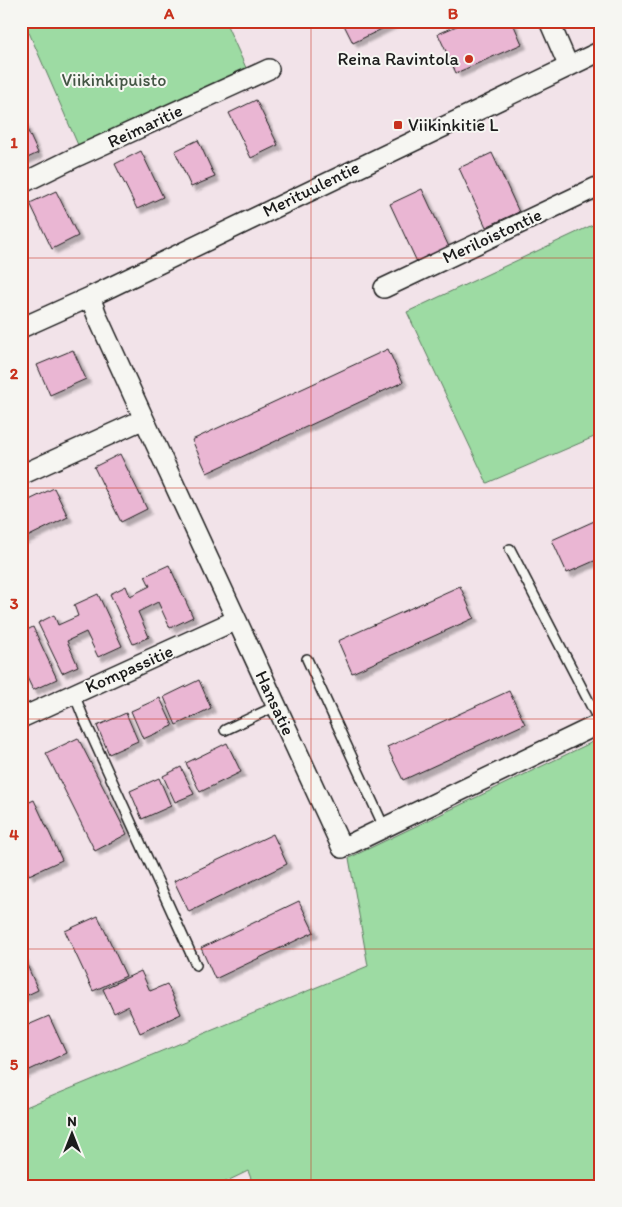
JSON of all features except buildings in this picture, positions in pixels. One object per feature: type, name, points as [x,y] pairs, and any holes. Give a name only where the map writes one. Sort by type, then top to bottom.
[{"type":"street","points":[[548,21],[568,65]]},
{"type":"street","name":"Merituulentie","points":[[21,328],[90,297],[601,50]]},
{"type":"street","name":"Reimaritie","points":[[21,184],[269,69]]},
{"type":"street","name":"Meriloistontie","points":[[384,288],[601,185]]},
{"type":"street","name":"Hansatie","points":[[90,297],[144,419],[342,848],[600,723]]},
{"type":"street","points":[[21,475],[144,419]]},
{"type":"street","name":"Kompassitie","points":[[21,718],[236,620]]},
{"type":"lane","points":[[510,549],[600,723]]},
{"type":"lane","points":[[307,659],[384,827]]},
{"type":"lane","points":[[74,694],[196,965]]},
{"type":"lane","points":[[225,730],[276,706]]},
{"type":"green space","name":"Viikinkipuisto","points":[[24,21],[225,21],[251,79],[85,161]]},
{"type":"green space","points":[[601,221],[601,434],[487,483],[407,312]]},
{"type":"green space","points":[[601,738],[601,1186],[254,1186],[248,1171],[217,1186],[21,1186],[21,1109],[368,966],[349,858]]},
{"type":"place","name":"Reina Ravintola","points":[[469,59]]},
{"type":"place","name":"Viikinkitie L","points":[[398,125]]}]
